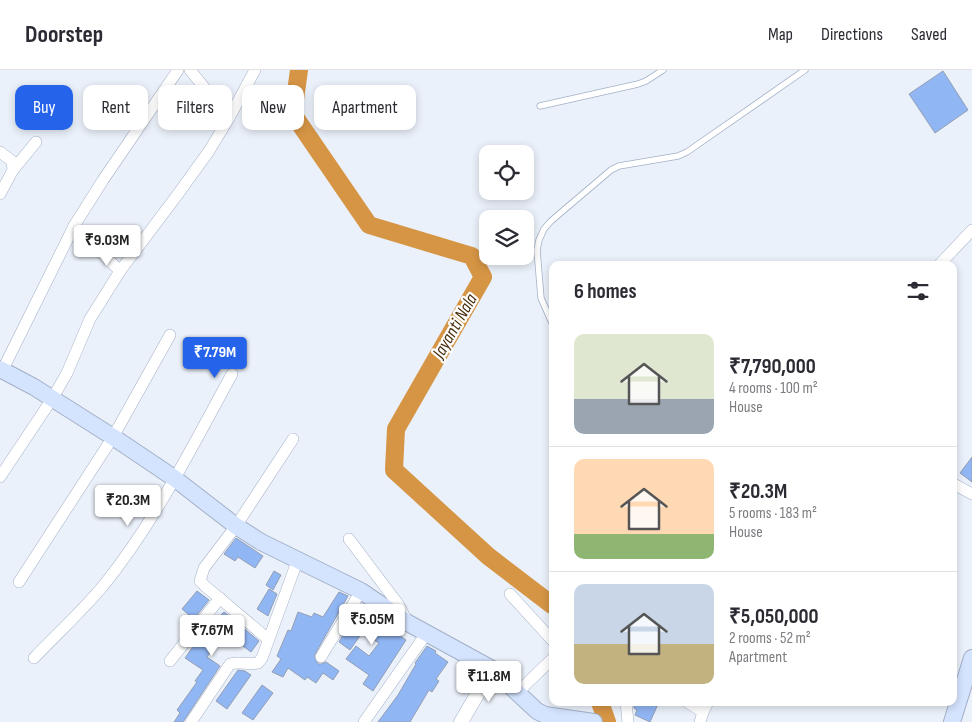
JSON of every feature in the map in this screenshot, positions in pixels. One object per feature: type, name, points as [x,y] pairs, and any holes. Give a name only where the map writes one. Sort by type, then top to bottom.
[{"type":"main road","points":[[1,371],[52,399],[113,437],[174,478],[236,526],[261,542],[361,591],[426,634],[492,669],[537,711],[545,716],[594,722]]},
{"type":"main road","points":[[952,722],[972,658]]},
{"type":"street","points":[[1,371],[74,226],[102,180],[178,70]]},
{"type":"street","points":[[190,70],[202,85]]},
{"type":"street","points":[[232,112],[255,70]]},
{"type":"street","points":[[0,477],[52,399],[67,373],[90,319],[120,271],[178,194],[221,130]]},
{"type":"street","points":[[0,194],[13,170],[36,142]]},
{"type":"street","points":[[0,152],[12,161],[13,170]]},
{"type":"street","points":[[74,226],[120,271]]},
{"type":"street","points":[[943,261],[972,230]]},
{"type":"street","points":[[19,582],[113,437],[170,335]]},
{"type":"street","points":[[34,658],[102,586],[124,557],[174,478],[232,374]]},
{"type":"street","points":[[268,639],[200,580],[204,568],[236,526],[293,439]]},
{"type":"street","points":[[957,486],[972,494]]},
{"type":"street","points":[[350,538],[398,604],[408,623]]},
{"type":"street","points":[[192,722],[230,664],[237,662],[250,665],[258,663],[262,658],[298,559]]},
{"type":"street","points":[[321,657],[361,591]]},
{"type":"street","points":[[510,594],[549,637]]},
{"type":"street","points":[[170,661],[220,598]]},
{"type":"street","points":[[364,722],[426,634]]},
{"type":"street","points":[[518,692],[549,662]]},
{"type":"street","points":[[461,722],[492,669]]},
{"type":"street","points":[[626,706],[628,722]]},
{"type":"lane","points":[[540,106],[638,84],[663,70]]},
{"type":"lane","points":[[549,316],[541,298],[537,250],[539,240],[551,221],[611,170],[619,166],[678,156],[688,152],[805,70]]},
{"type":"building","points":[[943,71],[968,110],[935,133],[909,94]]},
{"type":"building","points":[[972,457],[972,482],[960,473]]},
{"type":"building","points":[[236,538],[263,556],[255,568],[238,557],[235,561],[224,554]]},
{"type":"building","points":[[274,571],[281,575],[273,590],[266,585]]},
{"type":"building","points":[[269,589],[277,594],[268,616],[257,609]]},
{"type":"building","points":[[197,591],[209,600],[194,619],[182,609]]},
{"type":"building","points":[[339,592],[348,596],[314,656],[318,664],[326,662],[339,671],[333,680],[323,673],[316,683],[307,677],[305,680],[288,668],[283,677],[272,672],[281,659],[277,656],[288,630],[291,631],[298,612],[312,617],[314,613],[323,617]]},
{"type":"building","points":[[360,606],[379,618],[386,626],[406,640],[373,691],[363,684],[369,675],[346,659],[356,646],[369,656],[379,643],[362,633],[350,650],[339,642]]},
{"type":"building","points":[[224,612],[259,641],[251,652],[224,632],[207,657],[220,666],[183,722],[174,722],[180,713],[177,710],[197,682],[195,681],[203,670],[185,658],[206,628]]},
{"type":"building","points":[[427,646],[448,662],[436,679],[439,681],[432,692],[429,690],[410,722],[378,722],[398,695],[415,663]]},
{"type":"building","points":[[238,670],[245,671],[251,675],[227,709],[216,701]]},
{"type":"building","points":[[262,685],[273,693],[253,720],[242,713]]},
{"type":"building","points":[[634,706],[657,706],[650,722],[635,715],[637,710]]},
{"type":"waterway","name":"Jayanti Nala","points":[[299,70],[293,114],[369,225],[472,256],[483,277],[396,429],[394,470],[488,556],[549,603]]},
{"type":"waterway","name":"Jayanti Nala","points":[[601,706],[607,722]]}]
